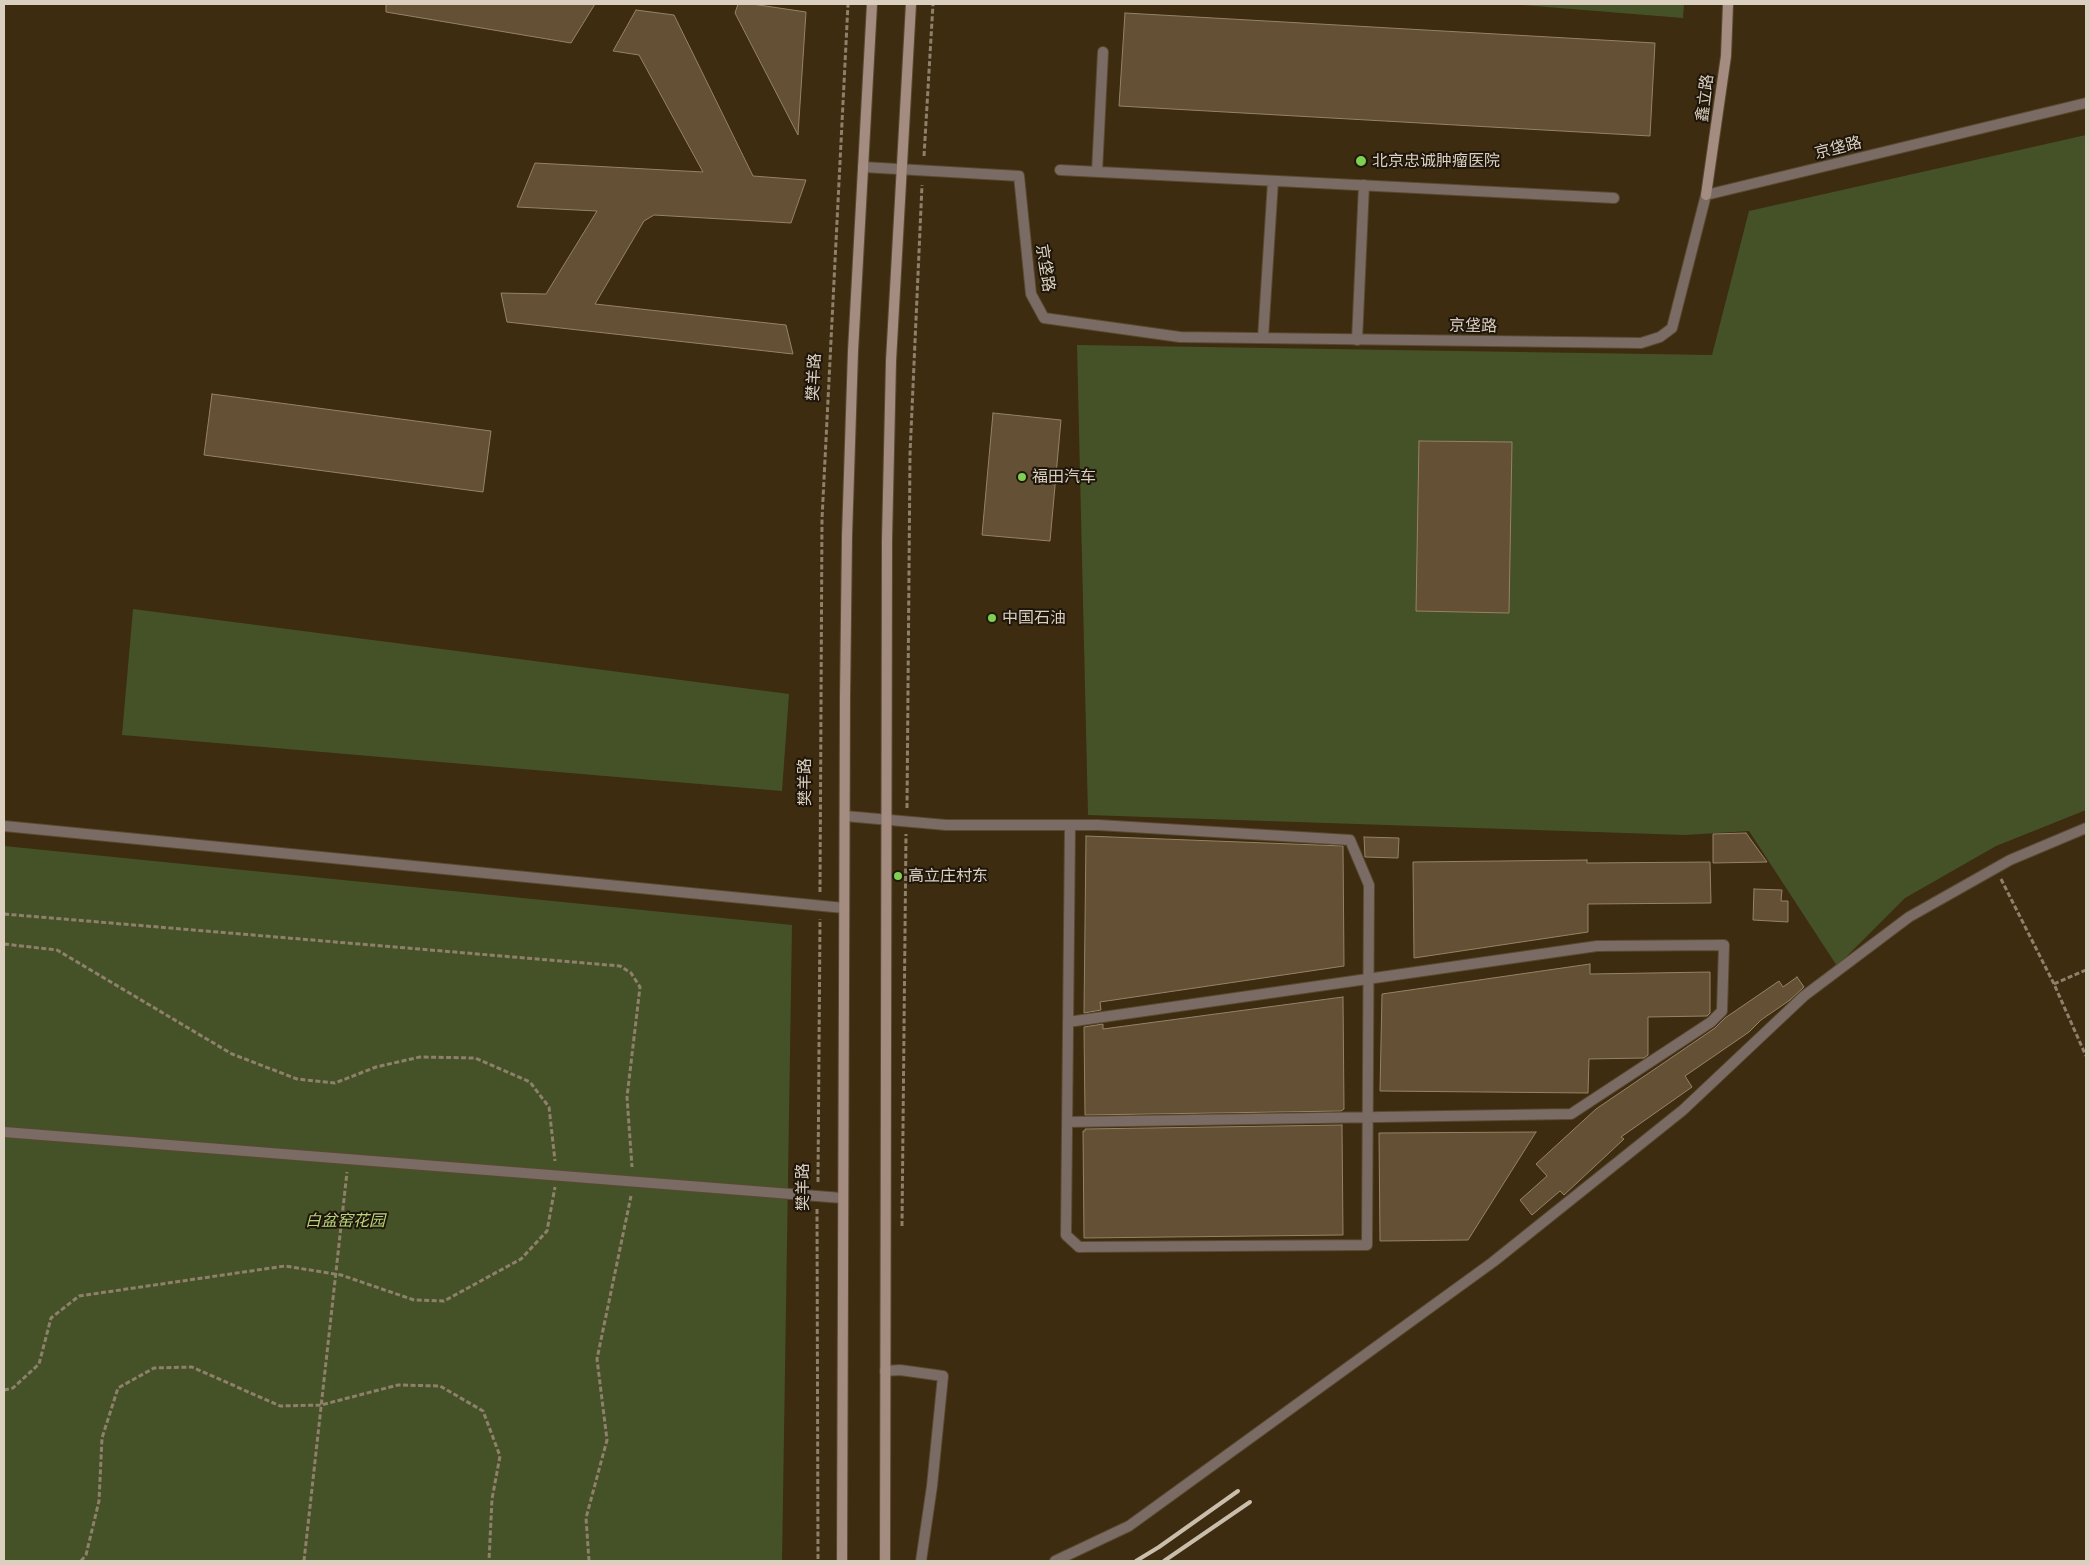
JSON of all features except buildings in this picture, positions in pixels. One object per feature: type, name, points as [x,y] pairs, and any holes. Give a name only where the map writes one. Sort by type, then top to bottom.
[{"type":"main road","points":[[842,1561],[842,1198],[847,536],[853,351],[872,4]]},
{"type":"main road","points":[[885,1561],[887,540],[891,361],[911,4]]},
{"type":"main road","name":"鑫立路","points":[[1706,195],[1726,56],[1728,4]]},
{"type":"street","points":[[1097,172],[1103,52]]},
{"type":"street","name":"京垡路","points":[[863,168],[1019,176],[1031,294],[1044,318],[1180,337],[1640,343],[1660,337],[1672,328],[1706,195],[2086,103]]},
{"type":"street","points":[[1060,170],[1614,198]]},
{"type":"street","points":[[1262,338],[1273,181]]},
{"type":"street","points":[[1357,340],[1364,185]]},
{"type":"street","points":[[845,816],[946,825],[1070,825],[1350,840],[1369,885],[1367,1245],[1079,1247],[1066,1235],[1070,825]]},
{"type":"street","points":[[4,826],[844,908]]},
{"type":"street","points":[[1055,1561],[1129,1526],[1493,1262],[1683,1110],[1804,996],[1909,917],[2010,860],[2086,828]]},
{"type":"street","points":[[1067,1122],[1571,1114],[1710,1022],[1722,1011],[1724,945],[1598,946],[1068,1022]]},
{"type":"street","points":[[4,1132],[842,1198]]},
{"type":"street","points":[[885,1371],[900,1370],[943,1376],[932,1486],[921,1561]]},
{"type":"path","name":"樊羊路","points":[[818,1561],[817,1197],[822,519],[848,4]]},
{"type":"path","points":[[902,1233],[910,454],[923,170],[933,4]]},
{"type":"path","points":[[1996,868],[2054,984],[2086,1056]]},
{"type":"path","points":[[4,914],[620,966],[631,973],[640,987],[627,1096],[633,1182],[597,1359],[607,1440],[586,1518],[589,1561]]},
{"type":"path","points":[[2054,984],[2086,970]]},
{"type":"path","points":[[304,1561],[348,1159]]},
{"type":"path","points":[[81,1561],[86,1555],[99,1501],[102,1438],[118,1388],[154,1368],[192,1367],[280,1406],[321,1405],[398,1385],[440,1386],[483,1411],[500,1456],[492,1499],[489,1561]]},
{"type":"green space","points":[[1510,4],[1684,4],[1683,18]]},
{"type":"green space","points":[[2086,135],[2086,810],[1996,846],[1905,898],[1837,966],[1749,831],[1685,835],[1088,815],[1077,345],[1712,355],[1749,211]]},
{"type":"green space","points":[[133,609],[789,694],[782,791],[122,735]]},
{"type":"green space","name":"白盆窑花园","points":[[4,846],[792,925],[782,1561],[4,1561]]},
{"type":"railway","points":[[1136,1561],[1238,1491]]},
{"type":"railway","points":[[1164,1561],[1250,1502]]},
{"type":"place","name":"北京忠诚肿瘤医院","points":[[1361,161]]},
{"type":"place","name":"福田汽车","points":[[1022,477]]},
{"type":"place","name":"中国石油","points":[[992,618]]},
{"type":"place","name":"高立庄村东","points":[[898,876]]}]
